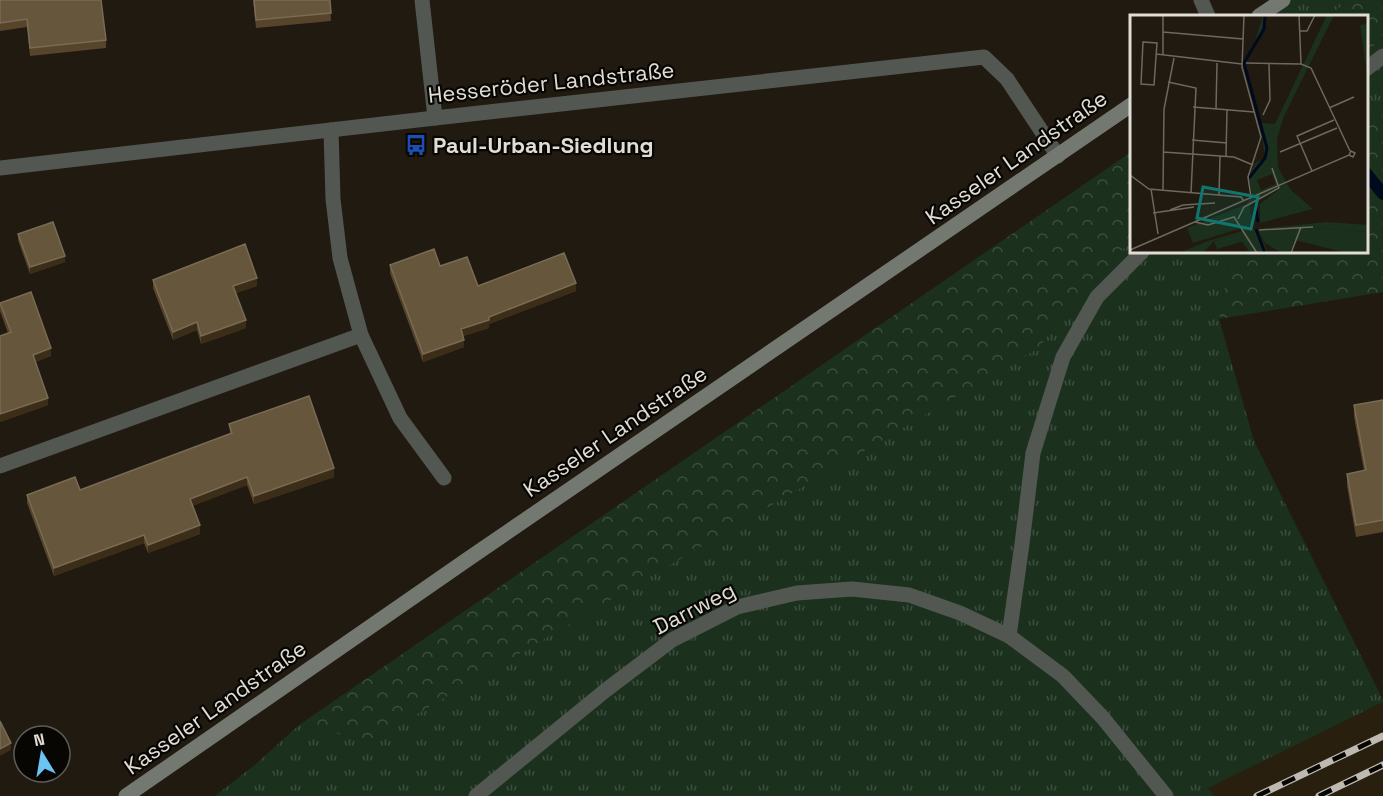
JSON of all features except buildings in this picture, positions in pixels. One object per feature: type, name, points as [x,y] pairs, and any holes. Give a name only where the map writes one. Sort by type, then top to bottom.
[{"type":"main road","points":[[1260,15],[1283,0]]},
{"type":"main road","name":"Kasseler Landstraße","points":[[126,796],[1130,106]]},
{"type":"street","points":[[422,0],[435,118]]},
{"type":"street","points":[[1201,0],[1208,15]]},
{"type":"street","points":[[1368,67],[1383,56]]},
{"type":"street","name":"Hesseröder Landstraße","points":[[0,168],[984,57],[1007,79],[1058,156]]},
{"type":"street","points":[[331,130],[333,199],[340,258],[361,335],[400,418],[444,477]]},
{"type":"street","points":[[1009,636],[1033,453],[1063,357],[1096,297],[1140,254]]},
{"type":"street","points":[[0,466],[361,335]]},
{"type":"street","name":"Darrweg","points":[[477,796],[606,690],[672,640],[737,607],[797,593],[852,589],[909,595],[960,613],[1009,636],[1063,676],[1103,718],[1166,796]]},
{"type":"shaded area","points":[[1383,702],[1383,796],[1214,796],[1207,788]]},
{"type":"green space","points":[[1270,0],[1351,0],[1328,15],[1279,15]]},
{"type":"green space","points":[[1351,0],[1383,0],[1383,38],[1368,50],[1368,15],[1328,15]]},
{"type":"green space","points":[[1383,38],[1383,104],[1368,116],[1368,50]]},
{"type":"green space","points":[[1383,104],[1383,292],[1219,319],[1231,254],[1368,254],[1368,116]]},
{"type":"green space","points":[[1130,153],[1130,241],[1037,349],[371,741],[299,725]]},
{"type":"green space","points":[[1130,241],[1130,254],[1231,254],[1219,319],[1254,441],[1383,702],[1208,788],[1214,796],[215,796],[256,764],[299,725],[371,741],[1084,293]]},
{"type":"waterway","points":[[1368,175],[1383,194]]},
{"type":"railway","points":[[1257,796],[1383,736]]},
{"type":"railway","points":[[1319,796],[1383,765]]},
{"type":"place","name":"Paul-Urban-Siedlung","points":[[416,145]]}]
